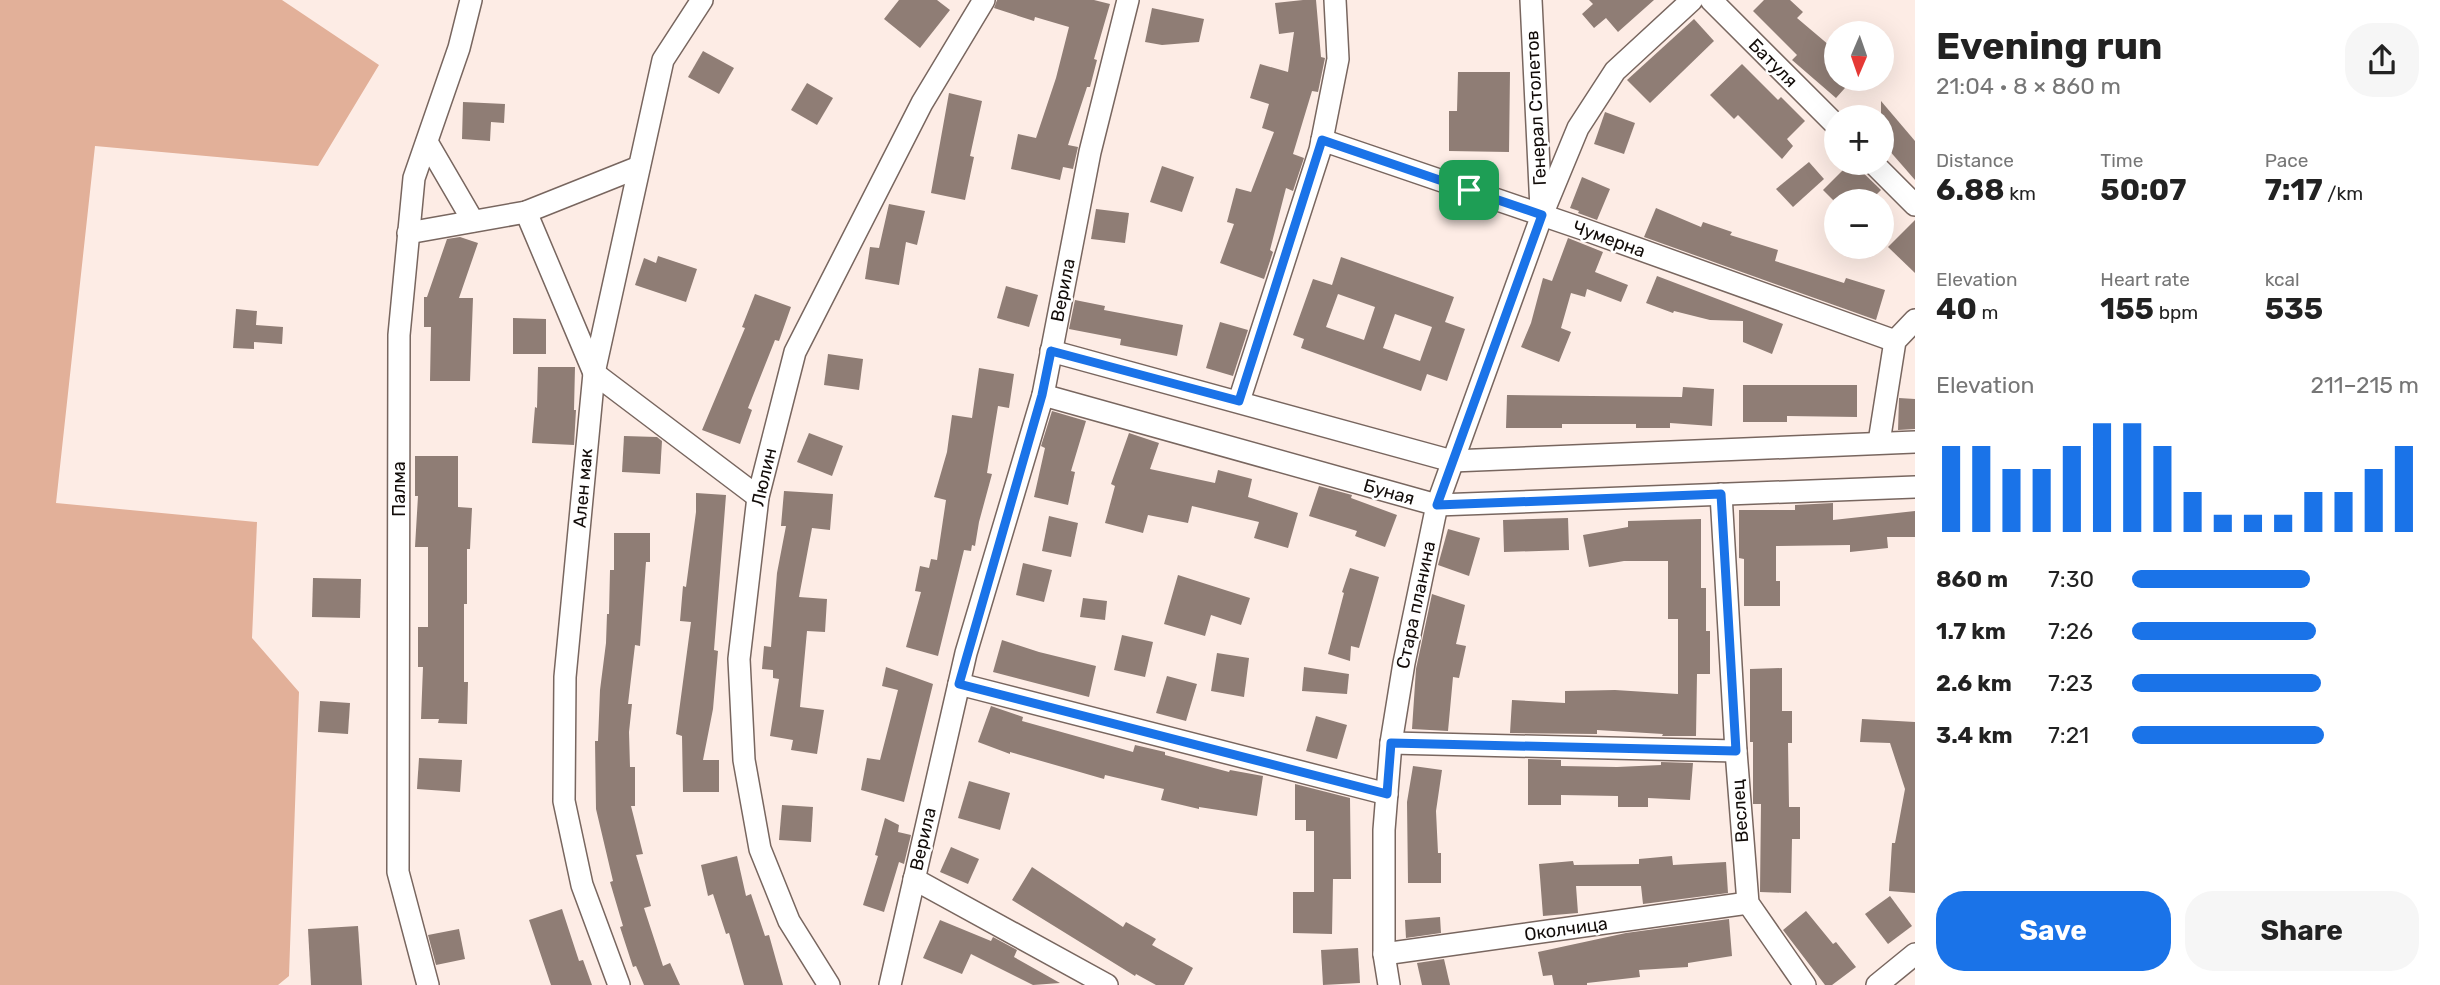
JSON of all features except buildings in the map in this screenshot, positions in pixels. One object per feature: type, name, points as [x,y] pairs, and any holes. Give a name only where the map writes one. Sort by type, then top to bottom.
[{"type":"street","name":"Палма","points":[[428,985],[398,872],[399,335],[414,178],[459,48],[471,0]]},
{"type":"street","name":"Ален мак","points":[[619,985],[582,885],[564,800],[565,677],[594,373],[663,60],[702,0]]},
{"type":"street","name":"Люлин","points":[[829,985],[789,921],[760,849],[744,760],[740,659],[747,572],[758,498],[795,352],[922,103],[984,0]]},
{"type":"street","name":"Верила","points":[[890,985],[959,684],[1042,395],[1090,152],[1128,0]]},
{"type":"street","points":[[1239,401],[1322,140],[1338,59],[1335,0]]},
{"type":"street","name":"Генерал Столетов","points":[[1531,0],[1542,215]]},
{"type":"street","name":"Стара планина","points":[[1389,985],[1384,954],[1384,830],[1391,743],[1404,663],[1437,505],[1542,215],[1578,128],[1615,71],[1692,0]]},
{"type":"street","name":"Батуля","points":[[1711,0],[1824,113]]},
{"type":"street","name":"Чумерна","points":[[1322,140],[1895,341]]},
{"type":"street","points":[[427,142],[472,221]]},
{"type":"street","points":[[408,233],[526,212],[639,167]]},
{"type":"street","points":[[1885,175],[1915,205]]},
{"type":"street","points":[[526,212],[594,373],[758,498]]},
{"type":"street","points":[[1879,442],[1895,341],[1915,320]]},
{"type":"street","points":[[1051,351],[1452,461],[1915,442]]},
{"type":"street","name":"Буная","points":[[1042,395],[1437,505],[1915,486]]},
{"type":"street","name":"Веслец","points":[[1721,494],[1748,903]]},
{"type":"street","points":[[959,684],[1387,794]]},
{"type":"street","points":[[1391,743],[1736,751]]},
{"type":"street","points":[[914,878],[1107,985]]},
{"type":"street","points":[[1748,903],[1805,985]]},
{"type":"street","name":"Околчица","points":[[1384,954],[1748,903]]},
{"type":"street","points":[[1877,985],[1915,954]]},
{"type":"shaded area","points":[[0,0],[282,0],[379,65],[318,166],[95,146],[56,503],[257,522],[252,638],[299,692],[289,976],[278,985],[0,985]]},
{"type":"route","points":[[1322,140],[1469,190],[1542,215],[1437,505],[1721,494],[1736,751],[1391,743],[1387,794],[959,684],[1042,395],[1051,351],[1239,401],[1322,140]]}]
